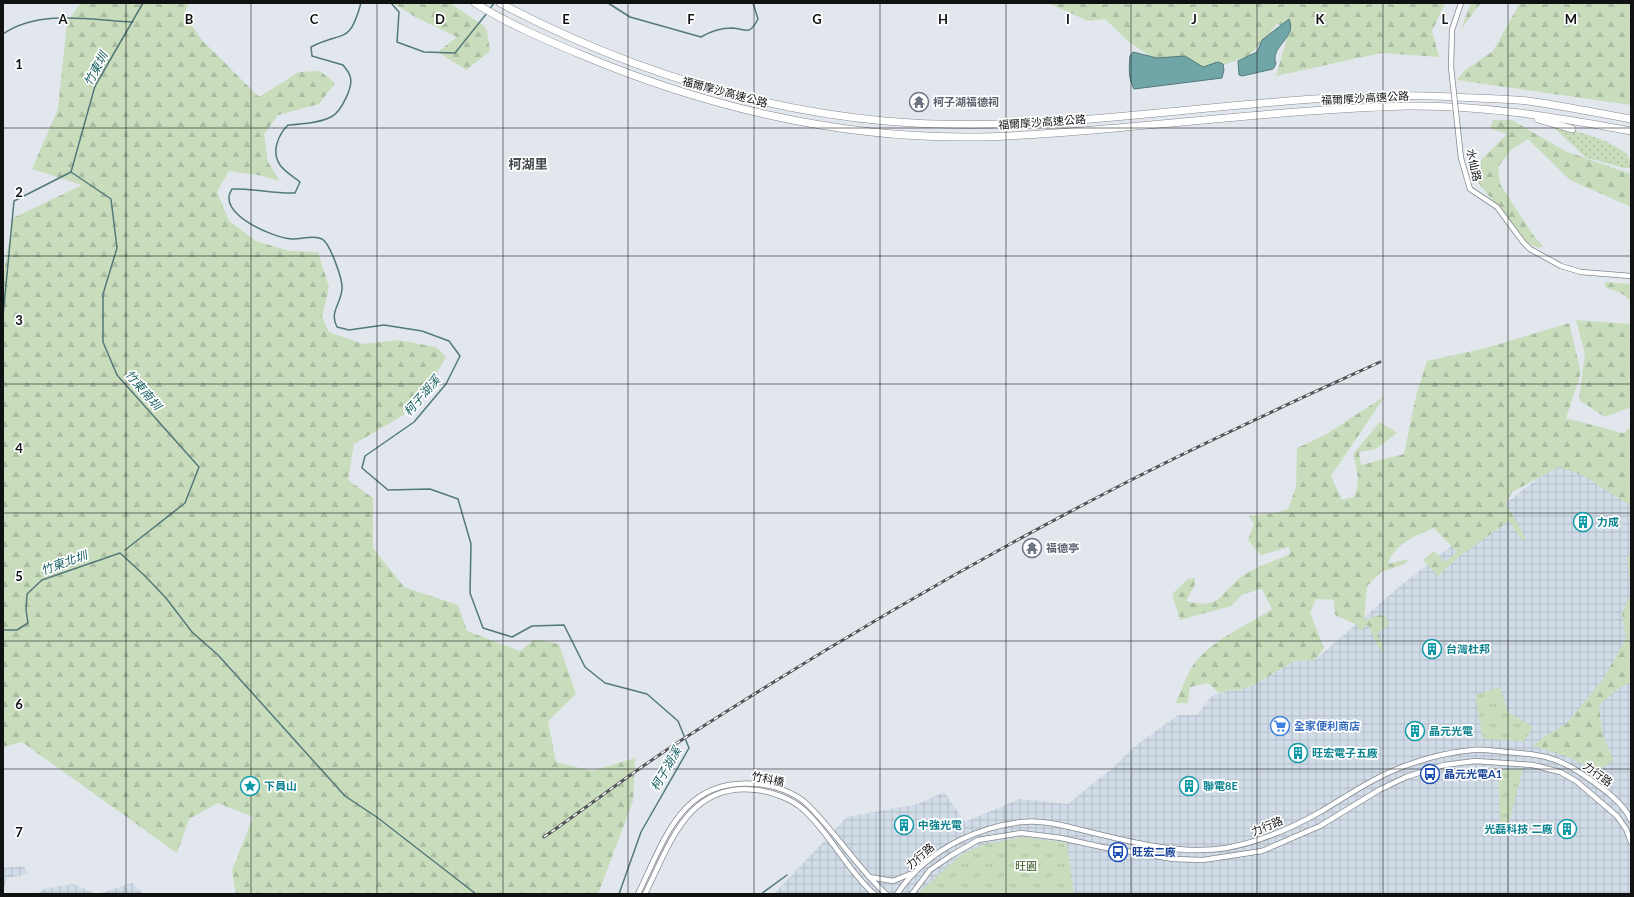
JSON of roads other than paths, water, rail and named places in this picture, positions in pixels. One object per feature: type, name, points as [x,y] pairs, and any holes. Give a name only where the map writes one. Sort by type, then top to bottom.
[{"type":"highway","name":"福爾摩沙高速公路","points":[[475,3],[527,31],[617,70],[653,83],[722,104],[795,120],[859,131],[968,137],[1044,134],[1255,116],[1410,106],[1509,110],[1631,131]]},
{"type":"highway","name":"福爾摩沙高速公路","points":[[500,3],[533,20],[623,60],[714,90],[799,109],[887,121],[963,124],[1042,122],[1350,96],[1396,96],[1525,101],[1631,119]]},
{"type":"highway","points":[[1509,110],[1572,129]]},
{"type":"street","name":"水仙路","points":[[1461,3],[1452,30],[1451,66],[1462,164],[1470,189],[1497,207],[1530,249],[1561,266],[1580,272],[1631,276]]},
{"type":"street","name":"力行路","points":[[896,894],[916,870],[948,846],[976,833],[1023,822],[1053,823],[1106,836],[1173,848],[1225,848],[1257,841],[1289,827],[1319,813],[1378,778],[1402,767],[1424,760],[1473,750],[1535,754],[1553,758],[1575,769],[1610,795],[1628,813],[1631,820]]},
{"type":"street","name":"力行路","points":[[912,894],[930,870],[952,854],[978,840],[1021,833],[1061,838],[1102,847],[1173,859],[1203,860],[1262,851],[1320,826],[1379,790],[1406,777],[1444,765],[1476,761],[1533,765],[1560,772],[1576,781],[1617,816],[1626,829],[1631,842]]},
{"type":"street","name":"竹科橋","points":[[638,894],[667,835],[690,802],[703,793],[721,786],[740,783],[764,785],[788,792],[807,804],[868,877],[886,894]]},
{"type":"street","name":"竹科橋","points":[[645,894],[673,838],[693,809],[704,800],[722,792],[741,789],[763,791],[784,797],[803,809],[818,824],[868,888]]},
{"type":"street","points":[[868,877],[893,881],[907,876],[916,870]]},
{"type":"street","points":[[868,888],[871,894]]},
{"type":"street","points":[[868,888],[874,894]]},
{"type":"water","points":[[1289,19],[1291,26],[1290,32],[1276,52],[1276,64],[1273,69],[1242,76],[1239,75],[1238,61],[1257,52],[1262,40]]},
{"type":"water","points":[[1133,52],[1157,58],[1185,56],[1203,67],[1218,62],[1223,64],[1224,70],[1222,78],[1134,89],[1129,69],[1130,56]]},
{"type":"waterway","name":"竹東圳","points":[[71,172],[95,86],[143,3]]},
{"type":"waterway","name":"柯子湖溪","points":[[361,3],[357,17],[349,31],[344,35],[311,47],[312,56],[343,65],[349,73],[351,80],[350,86],[346,98],[339,110],[331,117],[321,121],[288,125],[281,134],[277,144],[276,155],[280,165],[300,182],[295,193],[232,189],[229,198],[232,207],[239,215],[248,223],[260,229],[283,238],[296,239],[315,237],[322,239],[325,242],[329,247],[342,284],[341,294],[334,317],[337,327],[349,330],[384,325],[422,331],[449,341],[460,356],[446,384],[414,422],[365,456],[362,468],[388,490],[430,489],[458,499],[471,544],[470,593],[483,628],[512,637],[532,626],[564,625],[585,667],[605,683],[647,694],[678,721],[689,748],[641,832],[619,894]]},
{"type":"waterway","name":"柯子湖溪","points":[[391,3],[399,12],[397,42],[424,52],[455,53],[487,13]]},
{"type":"waterway","name":"柯子湖溪","points":[[489,10],[494,3]]},
{"type":"waterway","name":"柯子湖溪","points":[[608,3],[630,17],[701,37],[720,29],[732,28],[750,30],[758,19],[753,3]]},
{"type":"waterway","points":[[3,34],[17,26],[33,21],[49,19],[83,18],[133,22]]},
{"type":"waterway","name":"竹東南圳","points":[[71,172],[111,199],[117,248],[103,294],[103,342],[117,375],[199,467],[185,503],[125,550]]},
{"type":"waterway","name":"竹東北圳","points":[[3,316],[14,201],[71,172]]},
{"type":"waterway","points":[[3,630],[17,630],[28,623],[26,610],[27,594],[42,580],[120,553],[166,598],[192,632],[218,655],[345,796],[378,818],[476,894]]},
{"type":"waterway","points":[[761,894],[787,875]]},
{"type":"railway","points":[[544,837],[672,746],[744,700],[963,570],[1162,464],[1380,362]]},
{"type":"place","name":"柯子湖福德祠","points":[[919,102]]},
{"type":"place","name":"力成","points":[[1583,522]]},
{"type":"place","name":"福德亭","points":[[1032,548]]},
{"type":"place","name":"台灣杜邦","points":[[1432,649]]},
{"type":"place","name":"全家便利商店","points":[[1280,726]]},
{"type":"place","name":"晶元光電","points":[[1415,731]]},
{"type":"place","name":"旺宏電子五廠","points":[[1298,753]]},
{"type":"place","name":"晶元光電A1","points":[[1430,774]]},
{"type":"place","name":"下員山","points":[[250,786]]},
{"type":"place","name":"聯電8E","points":[[1189,786]]},
{"type":"place","name":"中強光電","points":[[904,825]]},
{"type":"place","name":"光磊科技 二廠","points":[[1567,829]]},
{"type":"place","name":"旺宏二廠","points":[[1118,852]]},
{"type":"district","name":"柯湖里","points":[[528,164]]},
{"type":"park label","name":"旺園","points":[[1026,866]]}]
